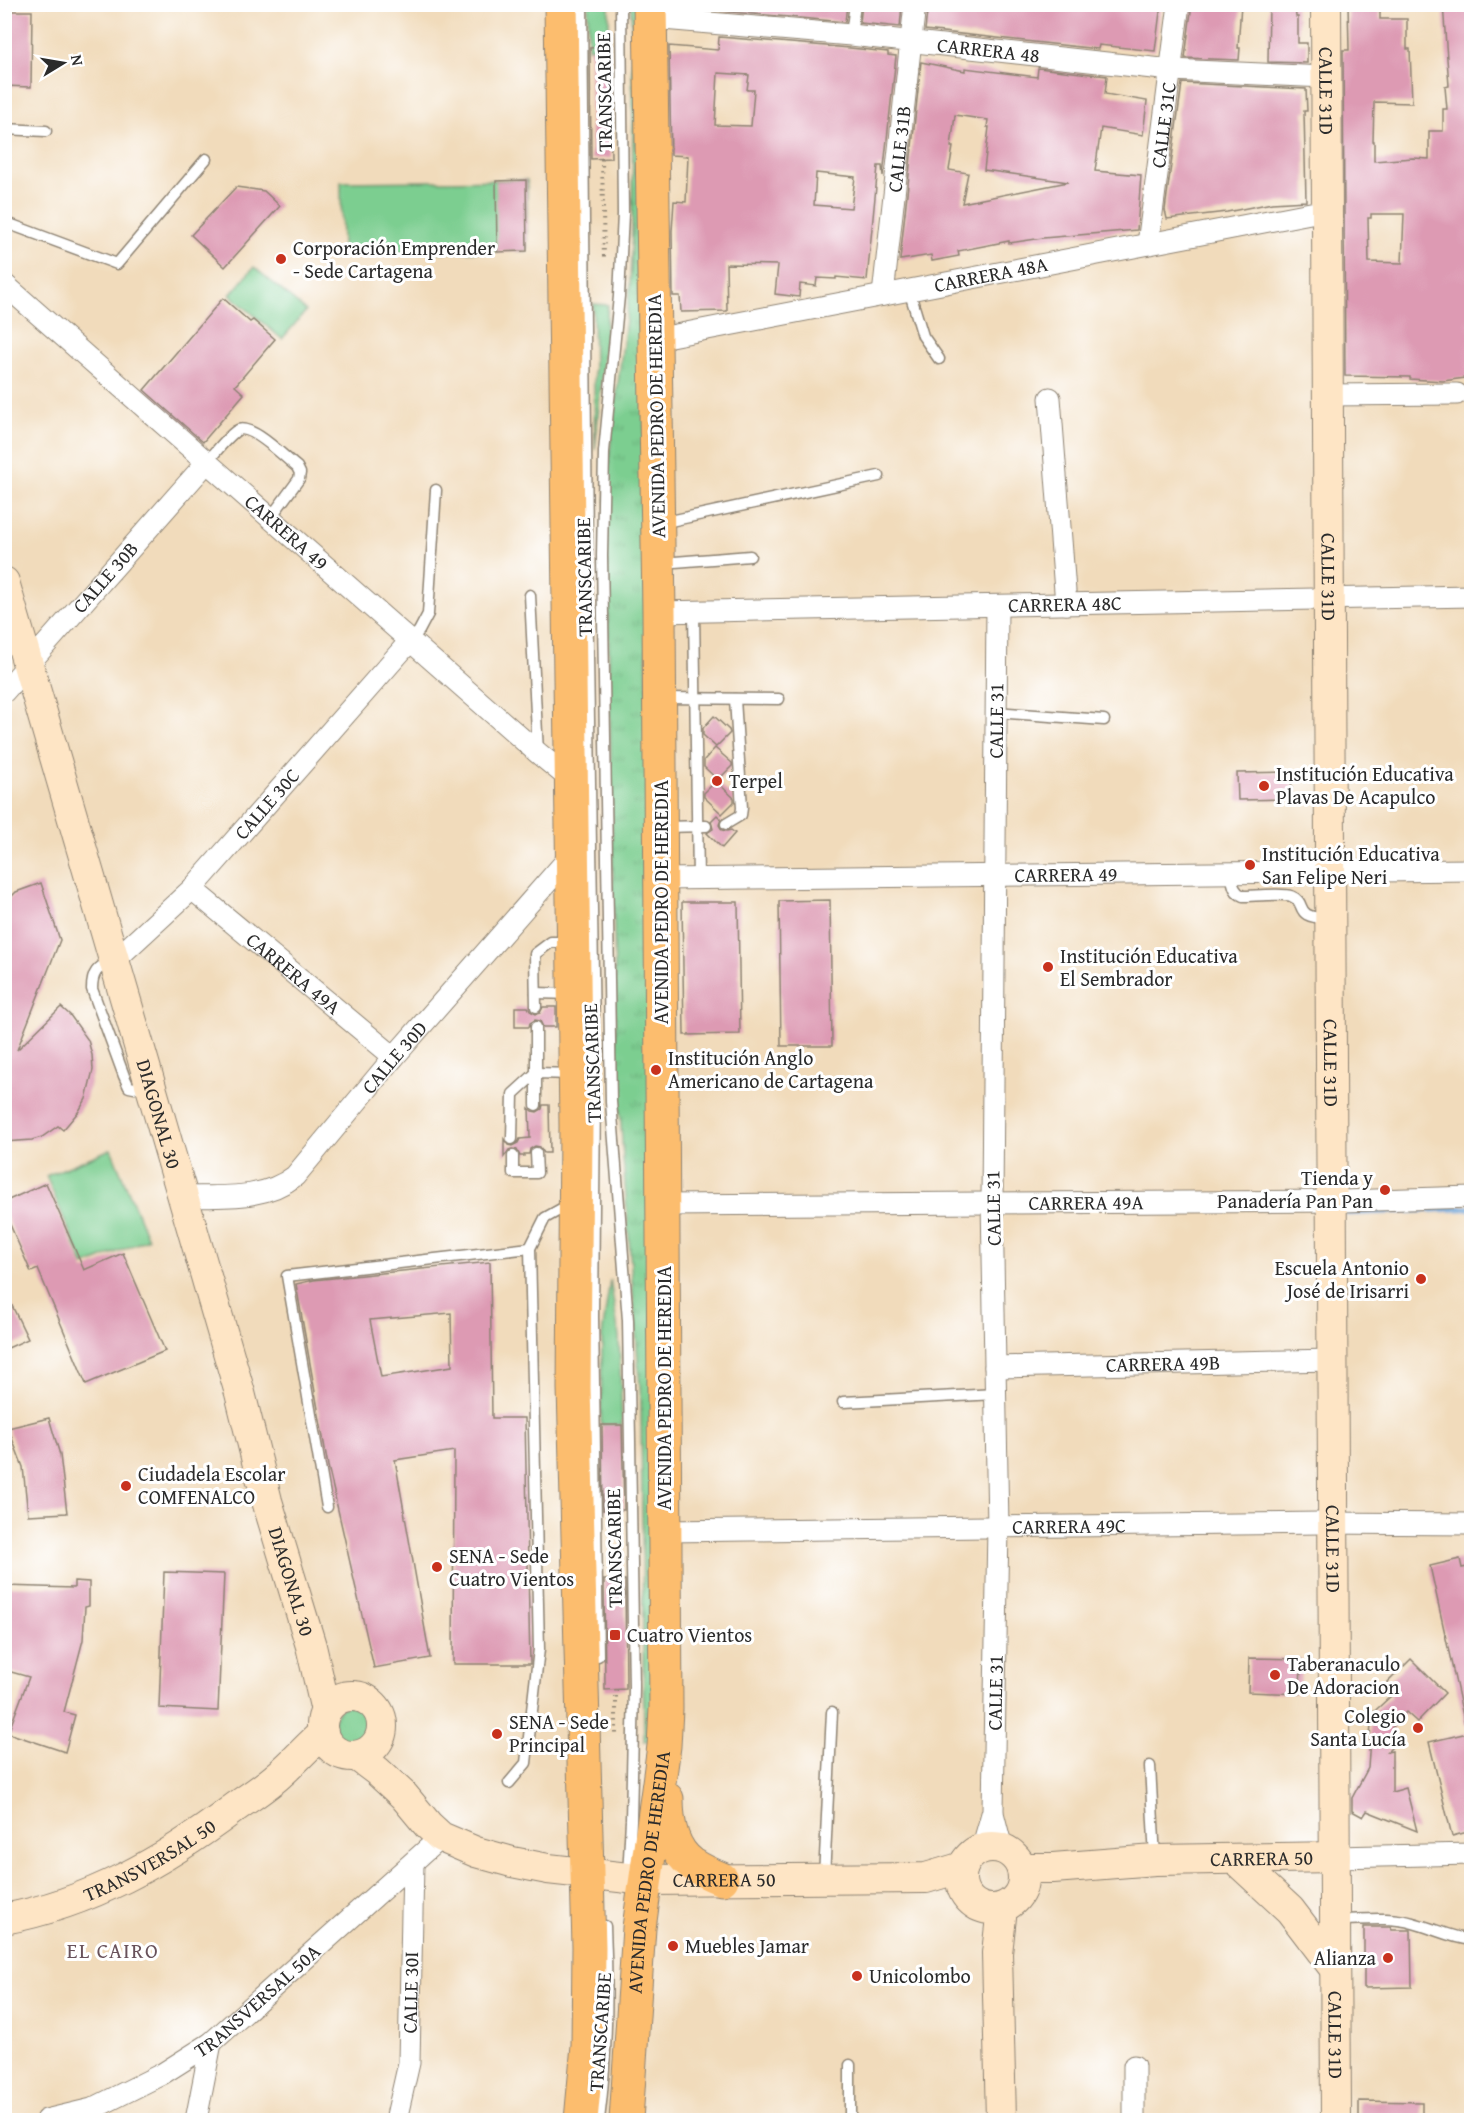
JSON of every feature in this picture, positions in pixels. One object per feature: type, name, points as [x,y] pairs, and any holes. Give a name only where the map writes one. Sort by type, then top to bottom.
[{"type":"highway","name":"AVENIDA PEDRO DE HEREDIA","points":[[561,4],[574,942],[574,1400],[614,1878],[637,1947],[626,2121]]},
{"type":"highway","name":"AVENIDA PEDRO DE HEREDIA","points":[[581,2121],[588,2046],[589,1997],[614,1878],[664,1746],[666,1709],[659,564],[651,11]]},
{"type":"highway","points":[[664,1746],[667,1806],[672,1838],[684,1857],[692,1864],[722,1880]]},
{"type":"street","name":"CALLE 31B","points":[[884,295],[915,4]]},
{"type":"street","name":"CALLE 31C","points":[[1148,244],[1179,4]]},
{"type":"street","name":"CALLE 31D","points":[[1326,4],[1336,2121]]},
{"type":"street","name":"CARRERA 48","points":[[651,11],[911,43],[1171,70],[1326,77]]},
{"type":"street","name":"CARRERA 48A","points":[[656,339],[1326,210]]},
{"type":"street","name":"CARRERA 49","points":[[6,289],[271,517],[538,753],[572,780]]},
{"type":"street","points":[[1328,395],[1457,394]]},
{"type":"street","points":[[1050,398],[1066,604]]},
{"type":"street","name":"CALLE 30B","points":[[4,692],[207,462]]},
{"type":"street","name":"DIAGONAL 30","points":[[4,582],[240,1393],[274,1523],[310,1646],[325,1722]]},
{"type":"street","name":"CARRERA 48C","points":[[659,612],[1472,596]]},
{"type":"street","name":"CALLE 31","points":[[997,606],[992,1202],[998,1527],[993,1810],[998,1863]]},
{"type":"street","name":"CALLE 30C","points":[[115,960],[192,889],[410,641]]},
{"type":"street","name":"CALLE 30D","points":[[182,1197],[228,1196],[271,1191],[284,1185],[295,1176],[394,1058],[573,853]]},
{"type":"street","name":"CARRERA 49","points":[[661,879],[1472,870]]},
{"type":"street","name":"CARRERA 49A","points":[[192,889],[394,1058]]},
{"type":"street","name":"CARRERA 49A","points":[[663,1205],[1331,1201],[1472,1197]]},
{"type":"street","name":"CARRERA 49B","points":[[995,1367],[1332,1360]]},
{"type":"street","name":"CARRERA 49C","points":[[665,1531],[1332,1523],[1472,1524]]},
{"type":"street","name":"DIAGONAL 30","points":[[310,1646],[354,1696]]},
{"type":"street","points":[[354,1696],[362,1697],[376,1707],[382,1723],[382,1732],[369,1752],[352,1756],[331,1747],[325,1722],[338,1699],[354,1696]]},
{"type":"street","name":"TRANSVERSAL 50","points":[[4,1919],[70,1903],[116,1883],[149,1865],[208,1828],[279,1774],[325,1722]]},
{"type":"street","name":"CARRERA 50","points":[[382,1723],[395,1756],[404,1796]]},
{"type":"street","name":"CARRERA 50","points":[[352,1756],[378,1771],[441,1837],[476,1852],[512,1862],[614,1878],[722,1880],[926,1878],[998,1863],[1053,1868],[1155,1860],[1472,1854]]},
{"type":"street","name":"TRANSVERSAL 50","points":[[279,1774],[352,1756]]},
{"type":"street","name":"TRANSVERSAL 50A","points":[[46,2121],[92,2109],[162,2074],[211,2043],[441,1837]]},
{"type":"street","points":[[1235,1859],[1290,1910],[1335,1969]]},
{"type":"street","name":"CALLE 30I","points":[[396,2121],[408,2063],[413,1863]]},
{"type":"street","points":[[983,1904],[1016,1899],[998,1863],[962,1884],[983,1904],[997,1953],[1001,2121]]},
{"type":"street","name":"CARRERA 50","points":[[926,1878],[983,1904]]},
{"type":"street","points":[[196,2121],[211,2043]]},
{"type":"street","points":[[1134,2066],[1134,2121]]},
{"type":"lane","name":"TRANSCARIBE","points":[[582,4],[595,1099],[593,1317],[598,1671]]},
{"type":"lane","name":"TRANSCARIBE","points":[[614,1878],[632,1820],[634,1688],[628,1332],[610,1091],[602,535],[604,452],[619,296],[623,214],[621,4]]},
{"type":"lane","points":[[851,35],[855,4]]},
{"type":"lane","points":[[4,129],[46,131]]},
{"type":"lane","points":[[4,222],[117,264],[206,159]]},
{"type":"lane","points":[[909,290],[923,336],[939,359]]},
{"type":"lane","points":[[207,462],[237,430],[245,428],[255,433],[297,467],[300,473],[299,479],[271,517]]},
{"type":"lane","points":[[658,524],[879,476]]},
{"type":"lane","points":[[410,641],[419,631],[428,614],[435,490]]},
{"type":"lane","points":[[659,564],[750,556]]},
{"type":"lane","points":[[530,595],[538,753]]},
{"type":"lane","points":[[694,612],[695,699],[702,826],[698,879]]},
{"type":"lane","points":[[660,698],[779,699]]},
{"type":"lane","points":[[726,824],[741,815],[742,808],[735,699]]},
{"type":"lane","points":[[996,712],[1104,720]]},
{"type":"lane","points":[[661,827],[702,826]]},
{"type":"lane","points":[[1232,873],[1234,889],[1238,894],[1243,896],[1290,896],[1297,901],[1304,914],[1330,918]]},
{"type":"lane","points":[[536,1006],[536,954],[551,942],[574,942]]},
{"type":"lane","points":[[536,993],[574,994]]},
{"type":"lane","points":[[536,1027],[536,1105]]},
{"type":"lane","points":[[512,1139],[513,1094],[536,1073],[575,1074]]},
{"type":"lane","points":[[513,1156],[513,1173],[537,1173],[536,1153]]},
{"type":"lane","points":[[509,1783],[526,1763],[539,1649],[530,1248],[545,1218],[575,1202]]},
{"type":"lane","points":[[327,1508],[286,1276],[530,1248]]},
{"type":"lane","points":[[843,1402],[996,1394]]},
{"type":"lane","points":[[824,1878],[832,1712]]},
{"type":"lane","points":[[1150,1766],[1155,1860]]},
{"type":"lane","name":"TRANSCARIBE","points":[[599,2121],[608,1992],[604,1910]]},
{"type":"lane","points":[[1335,1920],[1373,1919],[1411,1922],[1460,1939],[1472,1940]]},
{"type":"lane","points":[[850,2065],[850,2121]]},
{"type":"path","points":[[602,159],[604,261]]},
{"type":"green space","points":[[588,5],[609,5],[609,47],[588,48]]},
{"type":"green space","points":[[631,5],[641,5],[656,1741],[644,1741],[641,1400],[616,1040],[606,498],[630,288],[633,118]]},
{"type":"green space","points":[[527,180],[527,251],[342,253],[341,182]]},
{"type":"green space","points":[[254,267],[306,311],[282,339],[230,295]]},
{"type":"green space","points":[[593,304],[608,305],[595,450]]},
{"type":"green space","points":[[111,1149],[148,1239],[84,1266],[46,1176]]},
{"type":"green space","points":[[610,1280],[619,1336],[622,1425],[601,1425],[602,1336]]},
{"type":"green space","points":[[354,1704],[362,1705],[369,1710],[374,1717],[374,1733],[369,1740],[362,1745],[354,1746],[346,1745],[339,1740],[334,1733],[333,1725],[334,1717],[339,1710],[346,1705]]},
{"type":"building","points":[[722,4],[772,4],[801,8],[801,4],[847,4],[845,22],[721,11]]},
{"type":"building","points":[[862,4],[902,4],[900,27],[860,23]]},
{"type":"building","points":[[928,4],[1161,4],[1155,51],[1099,45],[1098,49],[925,30]]},
{"type":"building","points":[[1192,4],[1241,4],[1239,60],[1185,58]]},
{"type":"building","points":[[1269,4],[1295,4],[1296,17],[1298,17],[1298,43],[1307,43],[1307,63],[1268,62]]},
{"type":"building","points":[[1348,4],[1380,4],[1380,19],[1407,19],[1412,103],[1374,102],[1374,161],[1429,159],[1429,131],[1443,131],[1443,109],[1447,109],[1445,87],[1449,86],[1443,4],[1472,4],[1472,377],[1443,381],[1410,379],[1410,377],[1345,376],[1343,50],[1349,50]],"holes":[[[1371,214],[1404,214],[1402,263],[1369,262],[1368,218],[1371,218]]]},
{"type":"building","points":[[4,11],[32,11],[31,87],[4,86]]},
{"type":"building","points":[[719,37],[888,52],[888,55],[896,56],[883,176],[882,166],[878,166],[867,280],[817,278],[816,286],[800,284],[799,297],[775,294],[778,265],[726,264],[727,311],[681,312],[680,296],[673,296],[672,231],[674,201],[686,202],[688,156],[671,155],[669,46],[718,50]],"holes":[[[718,73],[749,75],[747,90],[754,90],[751,126],[715,125]],[[816,173],[855,177],[851,208],[814,205]]]},
{"type":"building","points":[[609,47],[611,158],[591,159],[590,48]]},
{"type":"building","points":[[921,62],[965,71],[965,68],[1037,77],[1038,68],[1107,76],[1105,94],[1147,101],[1143,135],[1101,128],[1095,171],[1141,175],[1137,230],[1009,243],[1009,241],[958,251],[959,256],[932,261],[931,255],[900,260]],"holes":[[[955,115],[988,120],[984,170],[1068,182],[962,203],[968,173],[949,170]]]},
{"type":"building","points":[[1182,83],[1306,89],[1307,111],[1304,111],[1306,201],[1272,203],[1227,212],[1167,219],[1165,210]]},
{"type":"building","points":[[526,180],[527,251],[497,252],[496,181]]},
{"type":"building","points":[[236,187],[264,191],[280,206],[225,267],[191,235]]},
{"type":"building","points":[[223,298],[250,322],[253,320],[275,339],[235,386],[244,394],[203,442],[144,390]]},
{"type":"building","points":[[714,716],[730,733],[716,747],[703,735],[703,728]]},
{"type":"building","points":[[715,748],[732,763],[732,766],[718,780],[704,767],[704,760]]},
{"type":"building","name":"Institución Educativa Plavas De Acapulco","points":[[1291,772],[1292,799],[1238,800],[1237,773]]},
{"type":"building","points":[[716,781],[734,798],[734,802],[722,814],[704,797],[704,793]]},
{"type":"building","points":[[717,815],[721,819],[719,825],[722,830],[731,830],[735,833],[722,848],[707,833],[713,829],[711,821]]},
{"type":"building","points":[[41,883],[60,940],[17,1050],[61,1007],[70,1015],[88,1040],[93,1070],[86,1099],[63,1130],[58,1126],[42,1137],[32,1140],[4,1142],[4,904],[16,892]]},
{"type":"building","points":[[830,900],[832,1046],[781,1046],[779,901]]},
{"type":"building","points":[[682,902],[738,902],[740,1034],[684,1035]]},
{"type":"building","points":[[515,1007],[528,1007],[536,1014],[540,1013],[543,1007],[556,1007],[556,1027],[543,1027],[540,1021],[535,1020],[530,1023],[529,1027],[515,1027]]},
{"type":"building","points":[[543,1105],[549,1105],[550,1153],[544,1153],[540,1147],[535,1146],[530,1149],[529,1154],[524,1154],[524,1156],[520,1156],[517,1150],[512,1149],[504,1157],[504,1139],[508,1145],[512,1146],[520,1139],[530,1138],[529,1108],[537,1112],[542,1109]]},
{"type":"building","points":[[46,1183],[84,1270],[123,1253],[165,1351],[86,1384],[38,1269],[31,1272],[4,1211],[4,1202]]},
{"type":"building","points":[[490,1262],[492,1418],[525,1418],[530,1664],[453,1664],[454,1451],[395,1460],[430,1658],[374,1668],[328,1466],[296,1284],[314,1280]],"holes":[[[451,1313],[452,1366],[381,1377],[370,1320]]]},
{"type":"building","points":[[4,1289],[28,1339],[8,1348],[4,1340]]},
{"type":"building","points":[[49,1418],[60,1455],[67,1513],[28,1515],[23,1467],[8,1428]]},
{"type":"building","points":[[602,1425],[622,1425],[624,1510],[603,1510]]},
{"type":"building","points":[[1460,1559],[1462,1568],[1472,1566],[1472,1724],[1465,1725],[1430,1566]]},
{"type":"building","points":[[164,1572],[224,1574],[218,1711],[159,1708]]},
{"type":"building","name":"Cuatro Vientos","points":[[604,1580],[625,1580],[626,1689],[605,1690]]},
{"type":"building","points":[[74,1581],[89,1582],[89,1606],[85,1607],[83,1640],[64,1712],[75,1715],[65,1752],[8,1733],[29,1677],[4,1670],[4,1586],[74,1588]]},
{"type":"building","name":"Taberanaculo De Adoracion","points":[[1249,1658],[1301,1659],[1300,1694],[1248,1692]]},
{"type":"building","points":[[1411,1659],[1445,1693],[1417,1722],[1406,1712],[1392,1728],[1392,1747],[1387,1752],[1392,1751],[1392,1792],[1406,1788],[1417,1831],[1367,1811],[1363,1817],[1352,1811],[1352,1798],[1368,1768],[1371,1723],[1367,1718],[1391,1696],[1382,1688]]},
{"type":"building","points":[[1472,1732],[1472,1831],[1452,1836],[1429,1742]]},
{"type":"building","name":"Alianza","points":[[1364,1927],[1411,1930],[1412,1987],[1364,1988]]},
{"type":"building","points":[[1359,2101],[1422,2102],[1422,2121],[1359,2121]]},
{"type":"waterway","points":[[1348,1213],[1472,1208]]},
{"type":"place","name":"Corporación Emprender - Sede Cartagena","points":[[281,259]]},
{"type":"place","name":"Terpel","points":[[717,781]]},
{"type":"place","name":"Institución Educativa Plavas De Acapulco","points":[[1264,786]]},
{"type":"place","name":"Institución Educativa San Felipe Neri","points":[[1250,865]]},
{"type":"place","name":"Institución Educativa El Sembrador","points":[[1048,967]]},
{"type":"place","name":"Institución Anglo Americano de Cartagena","points":[[656,1070]]},
{"type":"place","name":"Tienda y Panadería Pan Pan","points":[[1385,1190]]},
{"type":"place","name":"Escuela Antonio José de Irisarri","points":[[1421,1279]]},
{"type":"place","name":"Ciudadela Escolar COMFENALCO","points":[[126,1486]]},
{"type":"place","name":"SENA - Sede Cuatro Vientos","points":[[437,1567]]},
{"type":"place","name":"Cuatro Vientos","points":[[615,1635]]},
{"type":"place","name":"Taberanaculo De Adoracion","points":[[1275,1675]]},
{"type":"place","name":"Colegio Santa Lucía","points":[[1418,1728]]},
{"type":"place","name":"SENA - Sede Principal","points":[[497,1734]]},
{"type":"place","name":"Muebles Jamar","points":[[673,1946]]},
{"type":"place","name":"Alianza","points":[[1388,1958]]},
{"type":"place","name":"Unicolombo","points":[[857,1976]]},
{"type":"district","name":"EL CAIRO","points":[[113,1951]]}]
